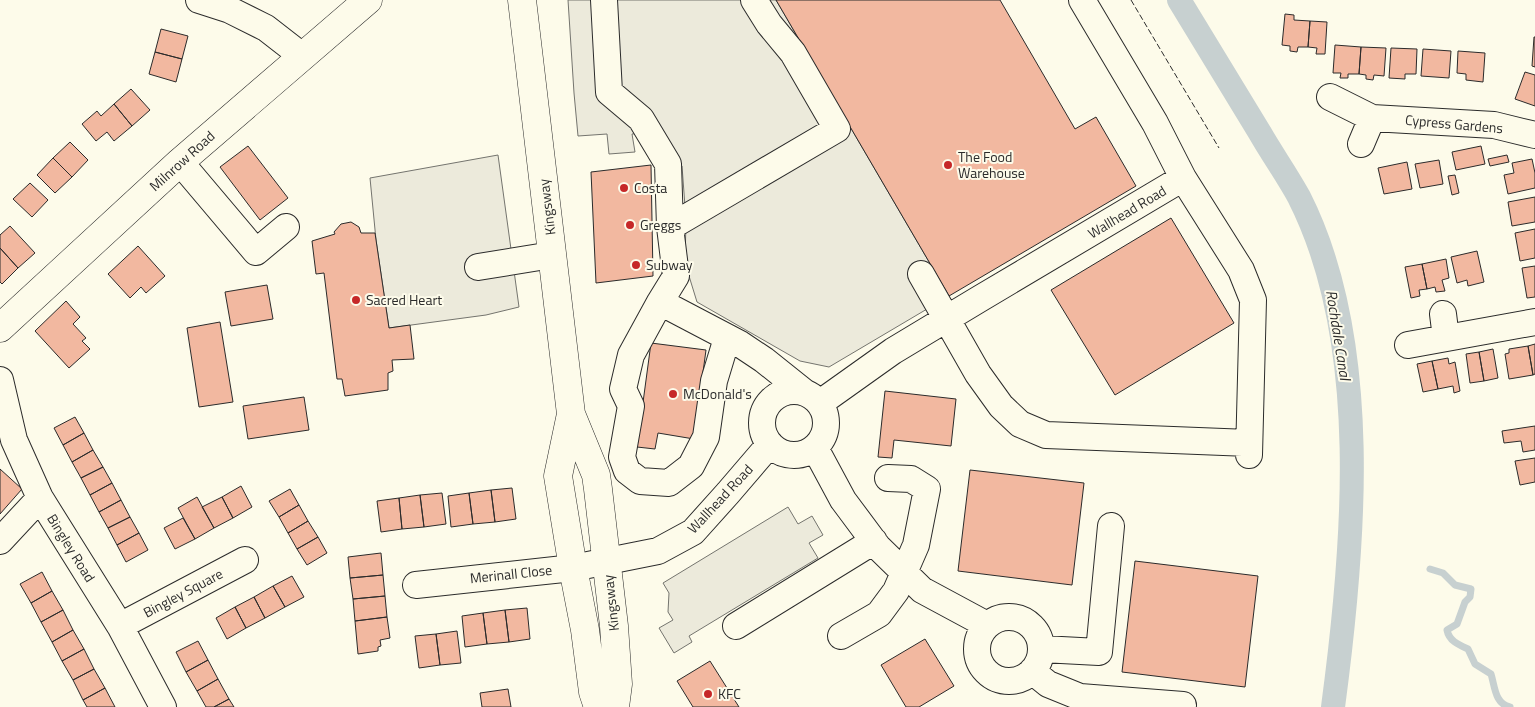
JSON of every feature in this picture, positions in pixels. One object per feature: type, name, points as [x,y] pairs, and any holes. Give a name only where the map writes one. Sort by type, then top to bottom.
[{"type":"main road","name":"Milnrow Road","points":[[0,328],[180,162],[368,0]]},
{"type":"main road","name":"Kingsway","points":[[522,1],[571,414],[596,475],[607,562],[618,684],[614,707]]},
{"type":"main road","name":"Kingsway","points":[[571,414],[558,476],[585,630],[593,692],[598,707]]},
{"type":"street","points":[[199,0],[230,10],[266,28],[302,56]]},
{"type":"street","points":[[604,0],[610,92],[641,119],[668,164],[670,227],[676,276],[631,355],[623,389],[631,406],[622,457],[628,471],[640,481],[669,483],[691,466],[706,437],[714,381],[734,341]]},
{"type":"street","points":[[670,227],[837,129],[793,53],[769,24],[754,0]]},
{"type":"street","points":[[921,274],[978,374],[1000,406],[1020,424],[1046,435],[1249,449],[1253,300],[1241,270],[1184,178],[1155,123],[1082,0]]},
{"type":"street","name":"Cypress Gardens","points":[[1330,97],[1372,118],[1494,125],[1535,135]]},
{"type":"street","points":[[1361,144],[1372,118]]},
{"type":"street","points":[[180,162],[256,252],[286,227]]},
{"type":"street","name":"Wallhead Road","points":[[812,398],[1184,178]]},
{"type":"street","points":[[478,266],[552,255]]},
{"type":"street","points":[[660,302],[734,341],[764,360],[812,398],[825,412],[826,431],[815,448],[795,455],[784,454],[770,444],[764,432],[762,422],[768,404],[784,392],[794,390],[812,398]]},
{"type":"street","points":[[1408,344],[1444,326],[1535,322]]},
{"type":"street","points":[[734,341],[754,363],[764,396],[764,413]]},
{"type":"street","name":"Bingley Road","points":[[0,380],[7,447],[120,626],[163,707]]},
{"type":"street","name":"Wallhead Road","points":[[607,562],[658,551],[692,532],[770,444]]},
{"type":"street","points":[[815,448],[843,500],[874,541],[922,590],[986,625]]},
{"type":"street","points":[[842,636],[879,614],[896,591],[916,546],[928,489],[911,479],[888,478]]},
{"type":"street","points":[[0,541],[40,498]]},
{"type":"street","points":[[1037,660],[1099,652],[1110,526]]},
{"type":"street","points":[[736,626],[874,541]]},
{"type":"street","name":"Bingley Square","points":[[120,626],[245,560]]},
{"type":"street","name":"Merinall Close","points":[[416,585],[573,568],[607,562]]},
{"type":"street","points":[[1006,616],[1017,617],[1027,621],[1035,628],[1040,638],[1037,660],[1026,676],[1017,680],[1006,681],[996,678],[980,664],[977,654],[980,634],[986,625],[1006,616]]},
{"type":"street","points":[[1037,660],[1048,684],[1080,697],[1183,706]]},
{"type":"shaded area","points":[[568,0],[776,0],[949,296],[829,367],[800,361],[697,302],[685,263],[686,220],[682,166],[644,133],[632,134],[635,152],[609,154],[607,134],[578,136]]},
{"type":"shaded area","points":[[498,155],[519,307],[486,315],[389,328],[376,240],[370,178]]},
{"type":"shaded area","points":[[788,507],[798,524],[812,516],[823,535],[809,543],[818,558],[689,636],[692,642],[674,653],[659,628],[673,620],[668,612],[669,593],[663,583]]},
{"type":"building","points":[[776,0],[1000,0],[1075,129],[1096,117],[1136,186],[949,296]]},
{"type":"building","points":[[1285,14],[1294,15],[1294,20],[1310,21],[1308,47],[1298,47],[1297,52],[1290,51],[1290,46],[1282,45]]},
{"type":"building","points":[[1310,21],[1327,22],[1325,54],[1316,54],[1317,48],[1308,47]]},
{"type":"building","points":[[161,29],[188,36],[182,59],[155,52]]},
{"type":"building","points":[[1535,37],[1535,67],[1532,66]]},
{"type":"building","points":[[1335,45],[1361,47],[1359,74],[1348,74],[1348,78],[1340,78],[1341,73],[1333,73]]},
{"type":"building","points":[[1361,47],[1386,48],[1384,76],[1374,75],[1373,80],[1366,79],[1366,75],[1359,74]]},
{"type":"building","points":[[1391,48],[1417,49],[1416,74],[1405,74],[1405,79],[1389,78]]},
{"type":"building","points":[[1423,49],[1451,51],[1449,78],[1421,76]]},
{"type":"building","points":[[1458,51],[1485,53],[1483,82],[1466,80],[1466,74],[1457,73]]},
{"type":"building","points":[[155,52],[182,59],[176,82],[149,74]]},
{"type":"building","points":[[1525,72],[1535,75],[1535,106],[1515,99]]},
{"type":"building","points":[[131,89],[150,110],[132,126],[114,104]]},
{"type":"building","points":[[114,104],[132,126],[114,141],[107,132],[96,141],[82,124],[97,111],[101,116]]},
{"type":"building","points":[[70,142],[88,160],[72,177],[53,158]]},
{"type":"building","points":[[248,146],[288,198],[260,220],[220,167]]},
{"type":"building","points":[[1481,146],[1485,164],[1456,170],[1452,152]]},
{"type":"building","points":[[1507,155],[1509,162],[1490,166],[1488,159]]},
{"type":"building","points":[[53,158],[72,177],[55,193],[37,175]]},
{"type":"building","points":[[1532,159],[1535,173],[1535,188],[1508,194],[1504,175],[1514,173],[1512,163]]},
{"type":"building","points":[[1439,160],[1443,184],[1420,188],[1415,164]]},
{"type":"building","points":[[1407,162],[1412,189],[1384,194],[1378,168]]},
{"type":"building","points":[[651,165],[653,276],[596,283],[591,172]]},
{"type":"building","points":[[1455,175],[1459,193],[1452,195],[1448,176]]},
{"type":"building","points":[[30,183],[48,200],[32,217],[13,199]]},
{"type":"building","points":[[1535,197],[1535,222],[1512,226],[1508,202]]},
{"type":"building","points":[[1171,218],[1234,323],[1115,395],[1051,290]]},
{"type":"building","name":"Sacred Heart","points":[[351,222],[359,227],[361,233],[375,233],[389,328],[410,325],[414,359],[392,360],[393,371],[388,373],[388,390],[345,396],[342,379],[337,379],[324,273],[316,274],[312,241],[335,234],[334,232],[341,224]]},
{"type":"building","points":[[10,226],[35,253],[18,268],[0,248],[0,235]]},
{"type":"building","points":[[1535,229],[1535,258],[1520,261],[1515,233]]},
{"type":"building","points":[[138,246],[165,276],[146,293],[141,287],[130,298],[108,274]]},
{"type":"building","points":[[0,248],[18,268],[2,284],[0,282]]},
{"type":"building","points":[[1477,251],[1484,282],[1468,286],[1467,280],[1457,283],[1451,257]]},
{"type":"building","points":[[1446,259],[1449,278],[1442,280],[1445,291],[1436,292],[1435,287],[1427,289],[1422,264]]},
{"type":"building","points":[[1422,264],[1427,289],[1419,290],[1420,296],[1411,298],[1405,267]]},
{"type":"building","points":[[1535,266],[1535,297],[1527,298],[1522,268]]},
{"type":"building","points":[[267,285],[273,319],[231,326],[225,292]]},
{"type":"building","points":[[66,301],[80,317],[73,324],[86,338],[82,341],[90,349],[69,368],[35,331]]},
{"type":"building","points":[[220,322],[233,402],[199,407],[187,328]]},
{"type":"building","points":[[651,343],[706,350],[694,439],[658,433],[655,449],[637,447]]},
{"type":"building","points":[[1535,344],[1535,374],[1533,375],[1528,346]]},
{"type":"building","points":[[1528,346],[1533,375],[1509,379],[1505,354],[1509,353],[1509,349]]},
{"type":"building","points":[[1493,349],[1498,378],[1484,381],[1479,352]]},
{"type":"building","points":[[1479,352],[1484,381],[1470,383],[1466,354]]},
{"type":"building","points":[[1448,358],[1449,364],[1455,362],[1460,391],[1454,393],[1453,386],[1438,389],[1432,361]]},
{"type":"building","points":[[1432,361],[1438,389],[1423,392],[1417,364]]},
{"type":"building","points":[[885,391],[956,399],[951,446],[894,440],[892,458],[878,457]]},
{"type":"building","points":[[304,397],[309,430],[248,439],[243,406]]},
{"type":"building","points":[[75,417],[84,433],[63,445],[54,428]]},
{"type":"building","points":[[1535,426],[1535,450],[1523,452],[1521,441],[1504,443],[1502,431]]},
{"type":"building","points":[[84,433],[93,450],[72,462],[63,445]]},
{"type":"building","points":[[93,450],[103,467],[81,478],[72,462]]},
{"type":"building","points":[[1535,458],[1535,482],[1520,485],[1515,461]]},
{"type":"building","points":[[103,467],[112,483],[90,495],[81,478]]},
{"type":"building","points":[[0,469],[22,489],[0,514]]},
{"type":"building","points":[[970,470],[1084,483],[1072,585],[958,571]]},
{"type":"building","points":[[112,483],[121,500],[99,512],[90,495]]},
{"type":"building","points":[[241,486],[252,507],[233,518],[222,497]]},
{"type":"building","points":[[512,488],[516,519],[495,522],[491,490]]},
{"type":"building","points":[[290,489],[299,505],[279,517],[269,501]]},
{"type":"building","points":[[491,490],[495,522],[473,524],[469,493]]},
{"type":"building","points":[[442,493],[446,524],[424,527],[420,495]]},
{"type":"building","points":[[469,493],[473,524],[451,527],[448,496]]},
{"type":"building","points":[[420,495],[424,527],[402,529],[399,498]]},
{"type":"building","points":[[197,497],[214,528],[195,539],[178,508]]},
{"type":"building","points":[[222,497],[233,518],[214,528],[202,507]]},
{"type":"building","points":[[399,498],[402,529],[381,532],[377,501]]},
{"type":"building","points":[[121,500],[130,517],[108,528],[99,512]]},
{"type":"building","points":[[299,505],[308,521],[288,533],[279,517]]},
{"type":"building","points":[[130,517],[139,533],[117,545],[108,528]]},
{"type":"building","points":[[183,518],[195,539],[175,549],[164,528]]},
{"type":"building","points":[[308,521],[318,537],[297,549],[288,533]]},
{"type":"building","points":[[139,533],[148,550],[126,562],[117,545]]},
{"type":"building","points":[[318,537],[327,553],[307,565],[297,549]]},
{"type":"building","points":[[381,553],[383,575],[350,578],[348,557]]},
{"type":"building","points":[[1135,561],[1258,576],[1245,687],[1122,672]]},
{"type":"building","points":[[42,572],[52,591],[31,603],[20,584]]},
{"type":"building","points":[[383,575],[385,596],[353,599],[350,578]]},
{"type":"building","points":[[292,576],[304,597],[285,607],[273,586]]},
{"type":"building","points":[[273,586],[285,607],[265,618],[254,597]]},
{"type":"building","points":[[52,591],[63,610],[41,622],[31,603]]},
{"type":"building","points":[[385,596],[387,617],[355,621],[353,599]]},
{"type":"building","points":[[254,597],[265,618],[246,628],[235,607]]},
{"type":"building","points":[[235,607],[246,628],[227,639],[216,618]]},
{"type":"building","points":[[527,608],[530,639],[509,642],[505,610]]},
{"type":"building","points":[[63,610],[73,630],[52,642],[41,622]]},
{"type":"building","points":[[505,610],[509,642],[487,644],[483,613]]},
{"type":"building","points":[[483,613],[487,644],[465,647],[462,616]]},
{"type":"building","points":[[387,617],[390,638],[380,640],[381,646],[378,647],[378,651],[358,654],[355,621]]},
{"type":"building","points":[[73,630],[84,649],[62,661],[52,642]]},
{"type":"building","points":[[457,631],[461,663],[440,665],[436,634]]},
{"type":"building","points":[[436,634],[440,665],[419,668],[415,636]]},
{"type":"building","points":[[925,639],[954,686],[919,707],[906,707],[881,665]]},
{"type":"building","points":[[198,641],[208,660],[186,672],[176,652]]},
{"type":"building","points":[[84,649],[94,669],[73,680],[62,661]]},
{"type":"building","points":[[208,660],[218,679],[197,691],[186,672]]},
{"type":"building","name":"KFC","points":[[710,661],[739,707],[693,707],[677,681]]},
{"type":"building","points":[[94,669],[105,688],[83,700],[73,680]]},
{"type":"building","points":[[218,679],[229,699],[214,707],[206,707],[197,691]]},
{"type":"building","points":[[105,688],[115,707],[87,707],[83,700]]},
{"type":"building","points":[[508,689],[511,707],[482,707],[480,693]]},
{"type":"building","points":[[229,699],[234,707],[214,707]]},
{"type":"waterway","name":"Rochdale Canal","points":[[1179,0],[1299,197],[1323,254],[1338,316],[1348,381],[1352,448],[1347,582],[1333,707]]},
{"type":"waterway","points":[[1430,569],[1443,573],[1455,585],[1471,589],[1470,597],[1465,602],[1457,624],[1447,630],[1448,634],[1455,642],[1468,649],[1475,664],[1491,674],[1498,699],[1510,707]]},
{"type":"fence","points":[[1131,0],[1219,148]]},
{"type":"place","name":"The Food Warehouse","points":[[948,165]]},
{"type":"place","name":"Costa","points":[[624,188]]},
{"type":"place","name":"Greggs","points":[[630,225]]},
{"type":"place","name":"Subway","points":[[636,265]]},
{"type":"place","name":"Sacred Heart","points":[[356,300]]},
{"type":"place","name":"McDonald's","points":[[673,394]]},
{"type":"place","name":"KFC","points":[[708,694]]}]
